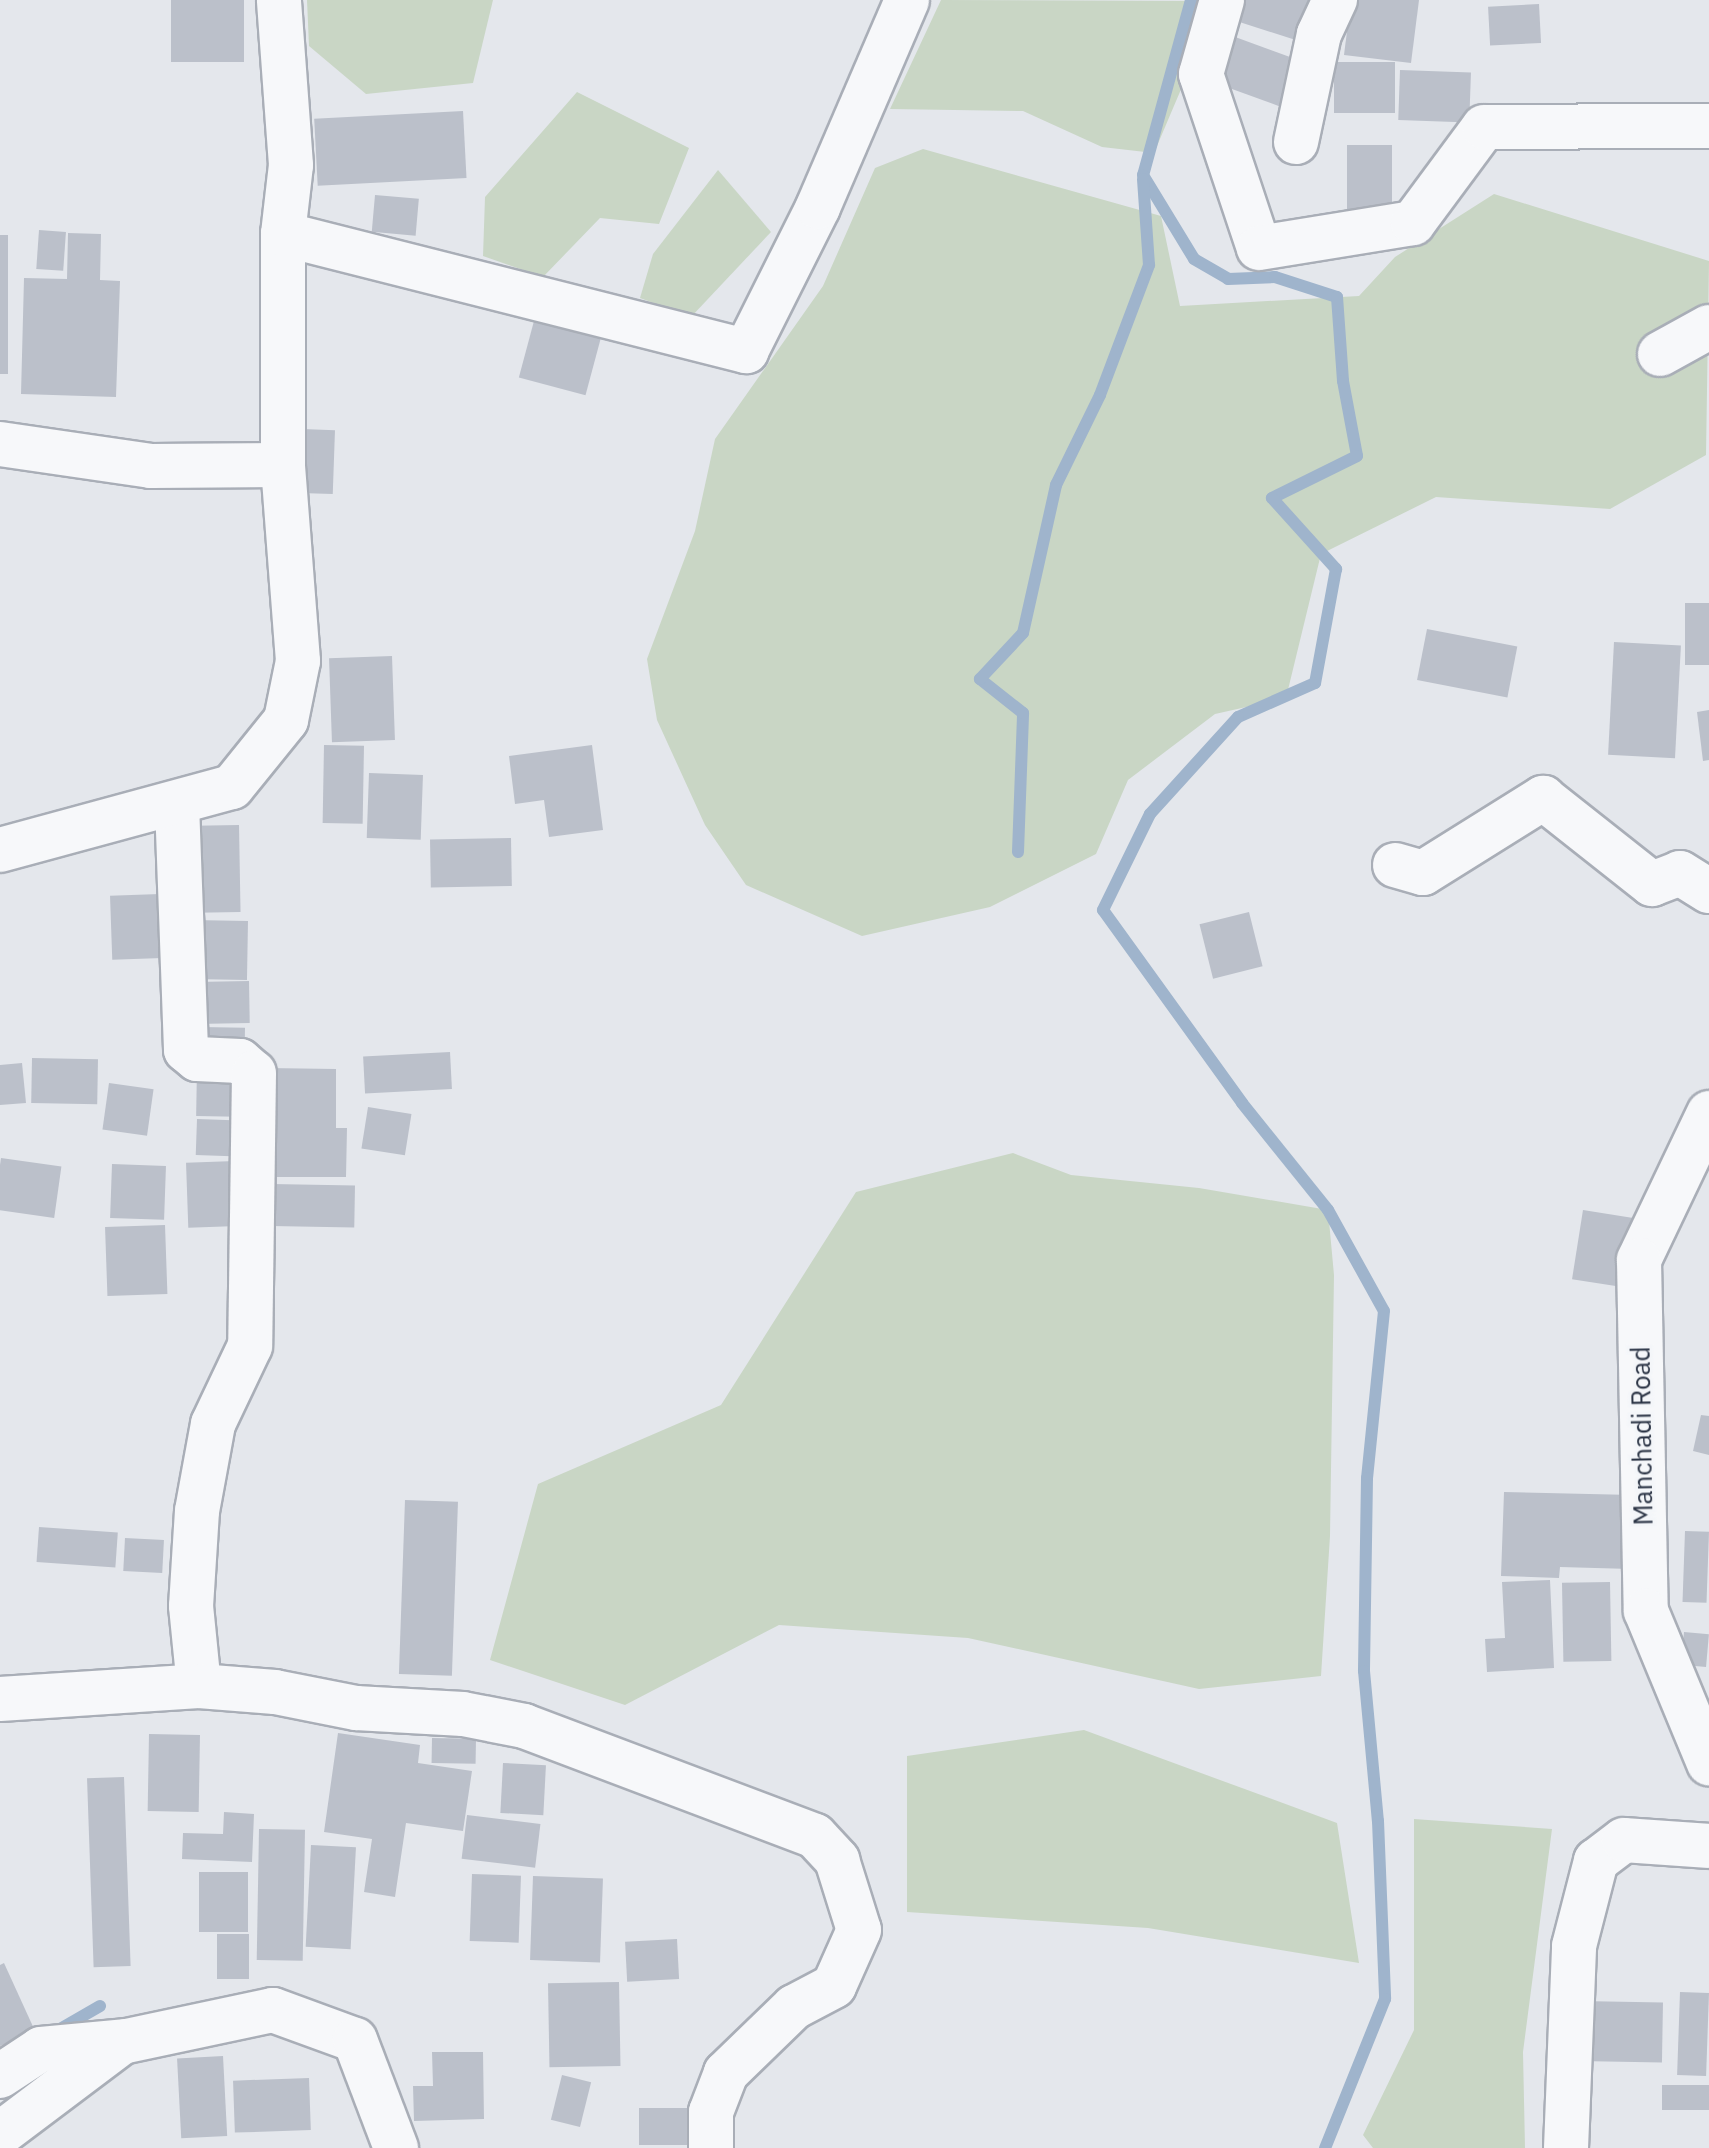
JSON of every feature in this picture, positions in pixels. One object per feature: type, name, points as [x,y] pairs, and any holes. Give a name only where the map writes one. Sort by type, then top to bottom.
[{"type":"street","points":[[0,850],[232,787],[286,720],[298,661],[283,465],[283,234],[291,165],[279,0]]},
{"type":"street","points":[[283,234],[746,351],[818,207],[907,0]]},
{"type":"street","points":[[1222,0],[1201,74],[1259,248],[1413,223],[1484,127],[1709,126]]},
{"type":"street","points":[[1296,142],[1319,34],[1335,0]]},
{"type":"street","points":[[1660,354],[1709,327]]},
{"type":"street","points":[[0,444],[151,466],[283,465]]},
{"type":"street","points":[[1395,865],[1423,873],[1543,798],[1652,884],[1680,873],[1709,891]]},
{"type":"street","points":[[177,804],[186,1050],[197,1059],[240,1061],[254,1073],[250,1346],[213,1424],[197,1511],[191,1606],[199,1686]]},
{"type":"street","name":"Manchadi Road","points":[[1709,1113],[1639,1260],[1646,1611],[1709,1763]]},
{"type":"street","points":[[0,1699],[199,1686],[275,1692],[356,1708],[463,1714],[524,1726],[815,1836],[837,1860],[859,1930],[834,1986],[794,2007],[749,2045],[726,2073],[711,2112],[711,2148]]},
{"type":"street","points":[[1566,2148],[1574,1946],[1596,1861],[1629,1839],[1709,1846]]},
{"type":"street","points":[[0,2134],[122,2042],[273,2010],[355,2040],[396,2148]]},
{"type":"street","points":[[0,2076],[41,2049],[137,2039]]},
{"type":"green space","points":[[307,0],[493,0],[473,83],[366,94],[309,46]]},
{"type":"green space","points":[[941,0],[1197,1],[1197,27],[1182,87],[1154,153],[1102,147],[1023,111],[890,109]]},
{"type":"green space","points":[[577,92],[689,148],[659,224],[600,218],[543,277],[483,256],[485,197]]},
{"type":"green space","points":[[923,149],[1161,216],[1180,306],[1359,296],[1395,257],[1494,194],[1709,261],[1706,455],[1610,509],[1436,497],[1321,554],[1286,698],[1215,714],[1128,780],[1096,854],[990,907],[862,936],[746,885],[705,825],[657,720],[647,659],[695,531],[715,439],[823,286],[875,168]]},
{"type":"green space","points":[[718,170],[771,232],[691,317],[640,298],[653,254]]},
{"type":"green space","points":[[1013,1153],[1071,1175],[1199,1188],[1328,1210],[1334,1275],[1330,1536],[1321,1676],[1199,1689],[968,1638],[779,1625],[625,1705],[490,1660],[538,1484],[721,1405],[856,1192]]},
{"type":"green space","points":[[1084,1730],[1337,1823],[1359,1963],[1148,1928],[907,1912],[907,1756]]},
{"type":"green space","points":[[1414,1819],[1552,1829],[1523,2052],[1525,2148],[1373,2148],[1363,2135],[1414,2030]]},
{"type":"building","points":[[171,0],[244,0],[244,62],[171,62]]},
{"type":"building","points":[[1233,0],[1319,0],[1305,43],[1227,18]]},
{"type":"building","points":[[1351,0],[1419,0],[1411,63],[1344,55]]},
{"type":"building","points":[[1539,4],[1541,43],[1490,46],[1488,7]]},
{"type":"building","points":[[1227,34],[1300,61],[1283,108],[1210,81]]},
{"type":"building","points":[[1334,62],[1395,62],[1395,113],[1334,113]]},
{"type":"building","points":[[1400,70],[1471,72],[1469,122],[1398,120]]},
{"type":"building","points":[[463,111],[467,178],[318,186],[314,119]]},
{"type":"building","points":[[1347,145],[1392,145],[1392,214],[1347,214]]},
{"type":"building","points":[[375,195],[419,199],[416,236],[372,232]]},
{"type":"building","points":[[39,230],[66,232],[63,271],[36,269]]},
{"type":"building","points":[[68,233],[101,234],[100,280],[120,281],[116,397],[21,394],[24,278],[67,279]]},
{"type":"building","points":[[0,235],[8,235],[8,374],[0,374]]},
{"type":"building","points":[[538,306],[605,324],[585,395],[519,377]]},
{"type":"building","points":[[302,429],[335,430],[333,494],[300,493]]},
{"type":"building","points":[[1685,603],[1709,603],[1709,665],[1685,665]]},
{"type":"building","points":[[1427,629],[1517,647],[1507,698],[1417,680]]},
{"type":"building","points":[[1614,642],[1681,646],[1675,758],[1608,755]]},
{"type":"building","points":[[392,656],[395,740],[332,742],[329,658]]},
{"type":"building","points":[[1709,710],[1709,760],[1703,761],[1697,712]]},
{"type":"building","points":[[324,745],[364,746],[363,824],[323,823]]},
{"type":"building","points":[[592,745],[603,830],[549,837],[544,800],[515,804],[509,756]]},
{"type":"building","points":[[369,773],[423,775],[421,840],[367,838]]},
{"type":"building","points":[[239,825],[241,912],[197,913],[195,826]]},
{"type":"building","points":[[511,838],[512,886],[431,887],[430,839]]},
{"type":"building","points":[[160,894],[162,958],[112,960],[110,896]]},
{"type":"building","points":[[1249,912],[1263,966],[1213,979],[1200,924]]},
{"type":"building","points":[[192,920],[248,921],[247,980],[191,979]]},
{"type":"building","points":[[249,981],[250,1023],[196,1024],[195,982]]},
{"type":"building","points":[[201,1027],[245,1028],[244,1059],[200,1058]]},
{"type":"building","points":[[450,1052],[452,1089],[365,1094],[363,1057]]},
{"type":"building","points":[[32,1058],[98,1059],[97,1104],[31,1103]]},
{"type":"building","points":[[22,1063],[26,1103],[0,1105],[0,1065]]},
{"type":"building","points":[[197,1067],[252,1068],[251,1117],[196,1116]]},
{"type":"building","points":[[267,1068],[336,1069],[336,1128],[347,1128],[346,1177],[265,1177]]},
{"type":"building","points":[[109,1083],[154,1089],[147,1136],[102,1130]]},
{"type":"building","points":[[368,1107],[411,1114],[405,1155],[361,1148]]},
{"type":"building","points":[[197,1119],[247,1121],[246,1157],[196,1155]]},
{"type":"building","points":[[1,1158],[61,1166],[54,1218],[0,1210]]},
{"type":"building","points":[[235,1161],[237,1226],[188,1228],[186,1163]]},
{"type":"building","points":[[112,1164],[166,1166],[164,1220],[110,1218]]},
{"type":"building","points":[[272,1184],[355,1185],[354,1227],[271,1226]]},
{"type":"building","points":[[1583,1210],[1636,1218],[1625,1288],[1572,1279]]},
{"type":"building","points":[[165,1225],[167,1294],[107,1296],[105,1227]]},
{"type":"building","points":[[1701,1415],[1709,1416],[1709,1455],[1693,1451]]},
{"type":"building","points":[[1504,1492],[1633,1495],[1631,1569],[1560,1567],[1559,1578],[1501,1576]]},
{"type":"building","points":[[405,1500],[458,1502],[452,1676],[399,1674]]},
{"type":"building","points":[[39,1527],[118,1533],[115,1567],[37,1562]]},
{"type":"building","points":[[1685,1531],[1709,1532],[1707,1603],[1683,1602]]},
{"type":"building","points":[[125,1538],[164,1540],[162,1573],[123,1571]]},
{"type":"building","points":[[1550,1580],[1554,1668],[1487,1672],[1485,1639],[1505,1638],[1502,1582]]},
{"type":"building","points":[[1610,1582],[1611,1661],[1563,1662],[1562,1583]]},
{"type":"building","points":[[1684,1632],[1709,1634],[1706,1667],[1681,1665]]},
{"type":"building","points":[[338,1733],[420,1745],[418,1763],[472,1771],[463,1831],[406,1823],[395,1897],[364,1892],[372,1839],[324,1832]]},
{"type":"building","points":[[149,1734],[200,1735],[199,1812],[148,1811]]},
{"type":"building","points":[[432,1738],[476,1739],[476,1764],[432,1763]]},
{"type":"building","points":[[503,1763],[546,1765],[543,1815],[500,1813]]},
{"type":"building","points":[[124,1777],[131,1966],[94,1967],[87,1778]]},
{"type":"building","points":[[224,1812],[254,1814],[252,1862],[182,1859],[183,1833],[223,1834]]},
{"type":"building","points":[[467,1815],[540,1824],[535,1868],[462,1859]]},
{"type":"building","points":[[259,1829],[305,1830],[303,1961],[257,1960]]},
{"type":"building","points":[[311,1845],[356,1847],[351,1949],[306,1947]]},
{"type":"building","points":[[199,1872],[248,1872],[248,1932],[199,1932]]},
{"type":"building","points":[[472,1874],[521,1876],[519,1943],[470,1941]]},
{"type":"building","points":[[533,1876],[603,1878],[600,1962],[530,1960]]},
{"type":"building","points":[[217,1934],[249,1934],[249,1979],[217,1979]]},
{"type":"building","points":[[677,1939],[679,1979],[627,1982],[625,1942]]},
{"type":"building","points":[[4,1963],[35,2031],[0,2046],[0,1965]]},
{"type":"building","points":[[619,1982],[620,2066],[549,2067],[548,1983]]},
{"type":"building","points":[[1680,1992],[1709,1993],[1706,2076],[1677,2075]]},
{"type":"building","points":[[1580,2001],[1663,2002],[1662,2062],[1579,2061]]},
{"type":"building","points":[[432,2052],[483,2052],[484,2119],[414,2121],[413,2086],[433,2086]]},
{"type":"building","points":[[223,2056],[227,2136],[181,2138],[177,2058]]},
{"type":"building","points":[[562,2075],[591,2082],[580,2127],[551,2120]]},
{"type":"building","points":[[309,2078],[311,2130],[235,2133],[233,2081]]},
{"type":"building","points":[[1662,2085],[1709,2085],[1709,2110],[1662,2110]]},
{"type":"building","points":[[639,2108],[687,2108],[687,2145],[639,2145]]},
{"type":"waterway","points":[[1191,0],[1143,175],[1194,259],[1228,279],[1275,277],[1337,297],[1343,381],[1357,456],[1272,498],[1336,569],[1315,683],[1238,717],[1150,814],[1103,910],[1242,1103],[1328,1210],[1384,1311],[1367,1478],[1364,1671],[1378,1821],[1385,1999],[1325,2148]]},
{"type":"waterway","points":[[1018,852],[1023,713],[980,679],[1023,633],[1056,485],[1100,395],[1149,265],[1143,179]]},
{"type":"waterway","points":[[55,2032],[100,2006]]}]
